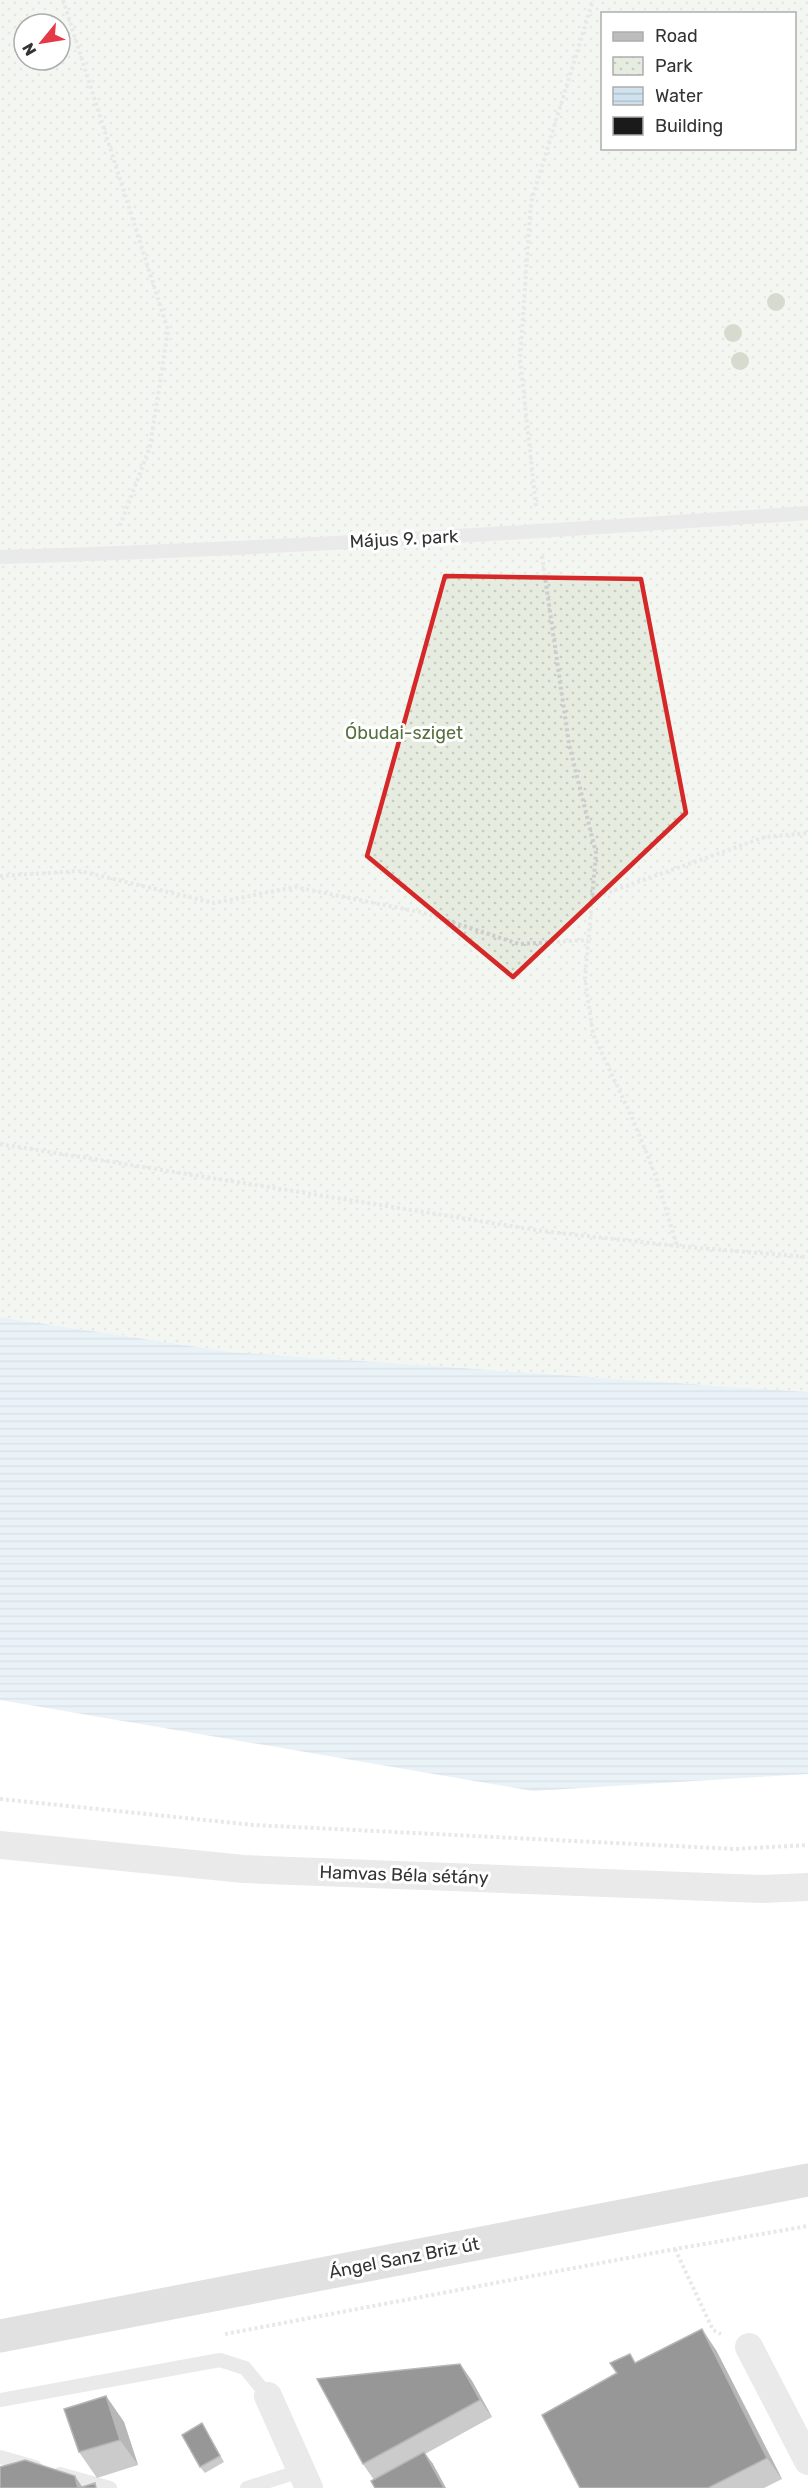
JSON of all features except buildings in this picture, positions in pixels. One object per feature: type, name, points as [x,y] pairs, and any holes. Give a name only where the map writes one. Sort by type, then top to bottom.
[{"type":"main road","name":"Ángel Sanz Briz út","points":[[0,2336],[808,2180]]},
{"type":"street","name":"Hamvas Béla sétány","points":[[0,1845],[244,1869],[761,1889],[808,1887]]},
{"type":"street","points":[[749,2347],[808,2461]]},
{"type":"street","points":[[268,2396],[304,2480]]},
{"type":"lane","name":"Május 9. park","points":[[0,557],[110,554],[539,532],[808,513]]},
{"type":"lane","points":[[0,2400],[220,2360],[245,2368],[268,2396]]},
{"type":"lane","points":[[0,2457],[110,2488]]},
{"type":"lane","points":[[247,2488],[304,2480]]},
{"type":"path","points":[[63,0],[168,330],[150,447],[110,554]]},
{"type":"path","points":[[593,0],[531,202],[520,359],[539,532],[569,744],[596,853],[585,979],[593,1034],[634,1122],[656,1177],[677,1246]]},
{"type":"path","points":[[592,898],[765,837],[808,833]]},
{"type":"path","points":[[0,876],[80,871],[214,903],[295,887],[424,913],[519,944],[588,940]]},
{"type":"path","points":[[0,1144],[542,1231],[808,1257]]},
{"type":"path","points":[[0,1799],[254,1824],[735,1849],[808,1845]]},
{"type":"path","points":[[241,2331],[808,2226]]},
{"type":"path","points":[[675,2249],[713,2330],[749,2347]]},
{"type":"highlighted area","points":[[445,576],[641,579],[686,813],[513,977],[367,856]]},
{"type":"green space","name":"Óbudai-sziget","points":[[0,0],[808,0],[808,1392],[231,1352],[0,1317]]},
{"type":"water","points":[[0,1317],[231,1352],[808,1392],[808,1774],[533,1791],[0,1700]]}]
